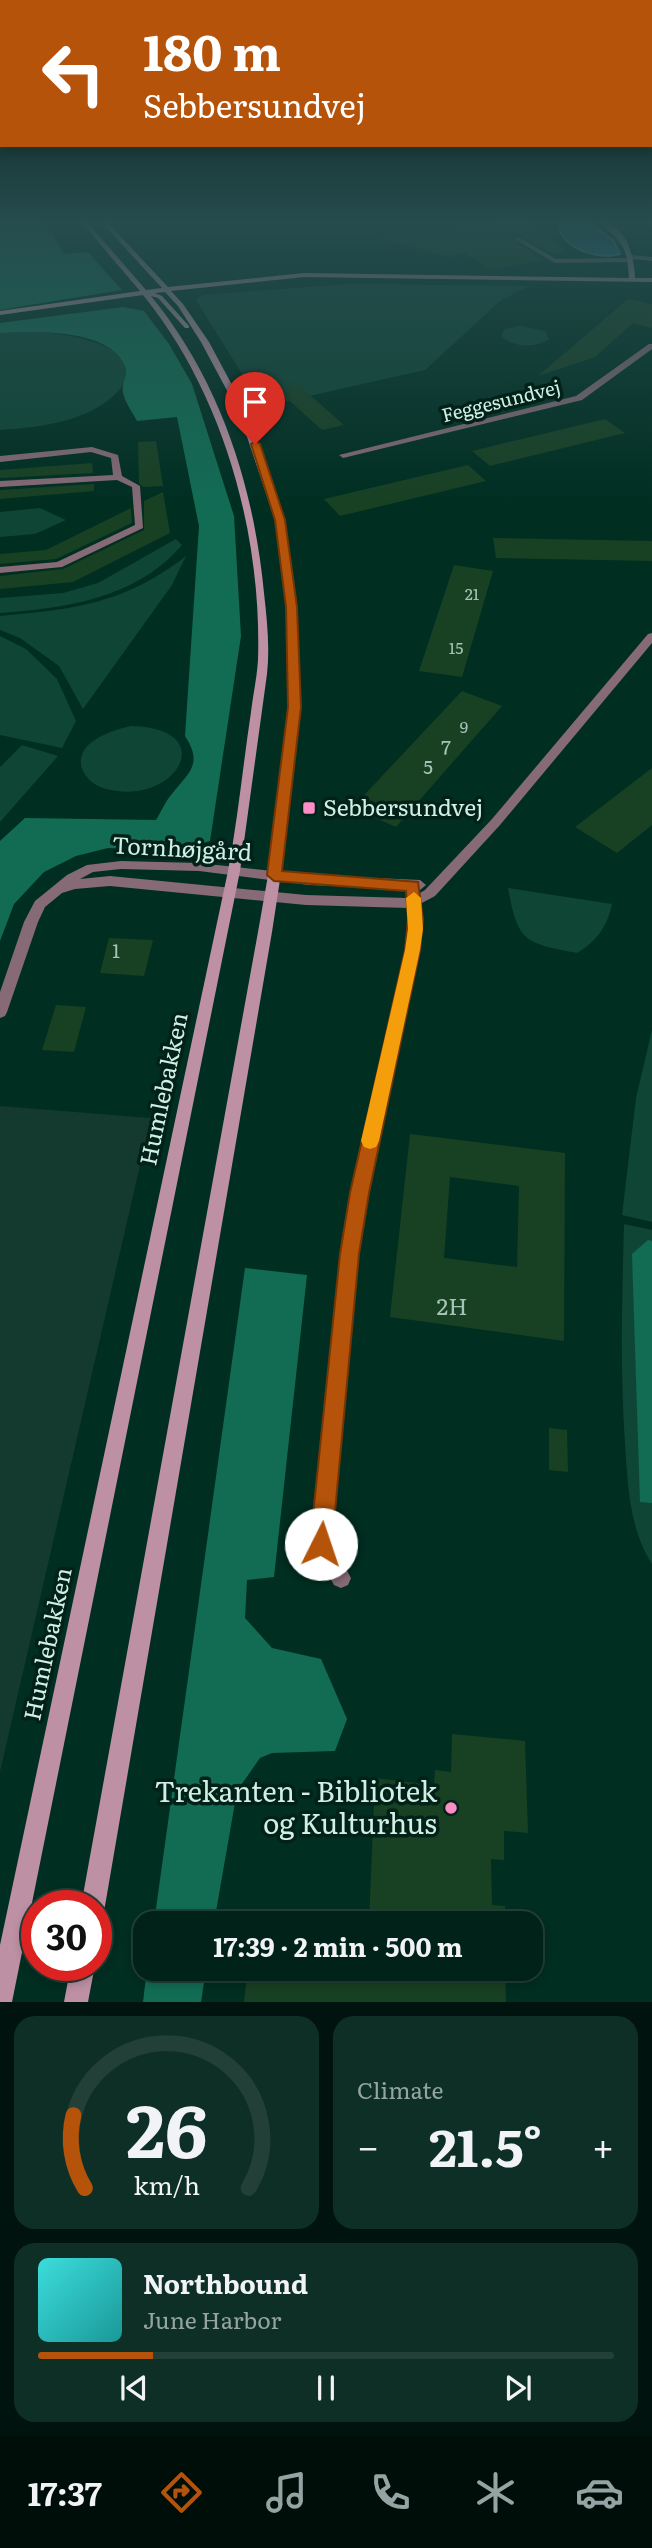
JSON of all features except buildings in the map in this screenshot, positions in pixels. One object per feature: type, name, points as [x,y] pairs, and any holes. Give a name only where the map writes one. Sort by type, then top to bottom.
[{"type":"street","points":[[0,319],[22,315]]},
{"type":"street","name":"Humlebakken","points":[[0,2002],[230,892],[251,765],[264,653],[258,576],[240,483],[217,411],[165,315]]},
{"type":"street","points":[[173,315],[213,355]]},
{"type":"street","points":[[96,1890],[274,875],[295,707],[292,607],[280,520],[243,413],[189,315]]},
{"type":"street","name":"Feggesundvej","points":[[344,455],[579,398],[652,346]]},
{"type":"street","points":[[0,459],[92,449],[115,457],[118,477]]},
{"type":"street","points":[[0,484],[118,477],[136,486],[140,526],[59,565],[0,570]]},
{"type":"street","points":[[274,875],[413,894],[430,893],[496,822],[652,636]]},
{"type":"street","name":"Tornhøjgård","points":[[0,1012],[5,981],[40,904],[71,878],[106,865],[199,867],[274,875]]},
{"type":"street","name":"Tornhøjgård","points":[[53,891],[75,884],[110,881],[270,896]]},
{"type":"street","points":[[270,896],[397,904],[413,894]]},
{"type":"street","points":[[341,1578],[321,1544],[348,1268],[359,1193],[412,950],[415,929],[413,894]]},
{"type":"street","points":[[76,2002],[80,1981]]},
{"type":"shaded area","points":[[206,315],[484,315],[425,370],[287,401],[260,403]]},
{"type":"shaded area","points":[[520,326],[545,331],[549,339],[525,345],[512,343],[501,336],[505,329]]},
{"type":"shaded area","points":[[27,331],[61,334],[102,345],[118,354],[127,365],[126,379],[101,406],[74,418],[29,428],[0,430],[0,333]]},
{"type":"shaded area","points":[[40,508],[66,520],[35,534],[0,537],[0,512]]},
{"type":"shaded area","points":[[176,539],[182,545],[164,563],[122,588],[75,603],[0,613],[0,598],[63,593],[98,583]]},
{"type":"shaded area","points":[[186,556],[172,585],[83,709],[59,666],[20,638],[0,630],[0,616],[75,607],[120,594],[141,585]]},
{"type":"shaded area","points":[[0,636],[26,649],[57,679],[76,721],[62,748],[0,735]]},
{"type":"shaded area","points":[[131,726],[159,730],[176,740],[182,752],[178,766],[168,779],[150,788],[128,792],[97,785],[83,771],[83,753],[95,740]]},
{"type":"shaded area","points":[[22,745],[58,756],[0,822],[0,767]]},
{"type":"shaded area","points":[[508,888],[612,904],[600,933],[577,953],[545,946],[526,937],[516,920]]},
{"type":"shaded area","points":[[652,1030],[652,1222],[622,1215],[636,1098]]},
{"type":"shaded area","points":[[0,1106],[151,1118],[0,1772]]},
{"type":"shaded area","points":[[624,1224],[652,1230],[652,1564],[638,1536],[627,1475],[622,1362]]},
{"type":"green space","points":[[58,315],[147,315],[169,344],[192,384],[234,516],[241,636],[210,841],[177,851],[108,848],[76,856],[44,872],[14,904],[0,941],[0,841],[25,818],[156,820],[192,768],[193,754],[185,736],[199,526],[177,417],[137,421],[124,396],[125,366],[117,354],[88,338],[69,334],[0,333],[0,323]]},
{"type":"green space","points":[[648,1240],[652,1241],[652,1503],[640,1502],[632,1254]]},
{"type":"green space","points":[[245,1268],[307,1275],[274,1577],[247,1580],[245,1618],[272,1648],[321,1659],[347,1719],[335,1751],[272,1753],[260,1758],[237,1791],[216,1911],[156,1911]]},
{"type":"green space","points":[[146,1981],[204,1981],[201,2002],[143,2002]]},
{"type":"slow traffic","points":[[370,1141],[412,950],[415,929],[414,898]]},
{"type":"place","name":"Sebbersundvej","points":[[309,808]]},
{"type":"place","name":"Trekanten - Bibliotek og Kulturhus","points":[[451,1808]]},
{"type":"route","points":[[255,444],[280,520],[292,607],[295,707],[274,875],[309,880],[413,886],[415,919],[412,950],[359,1193],[350,1254],[321,1544]]}]
